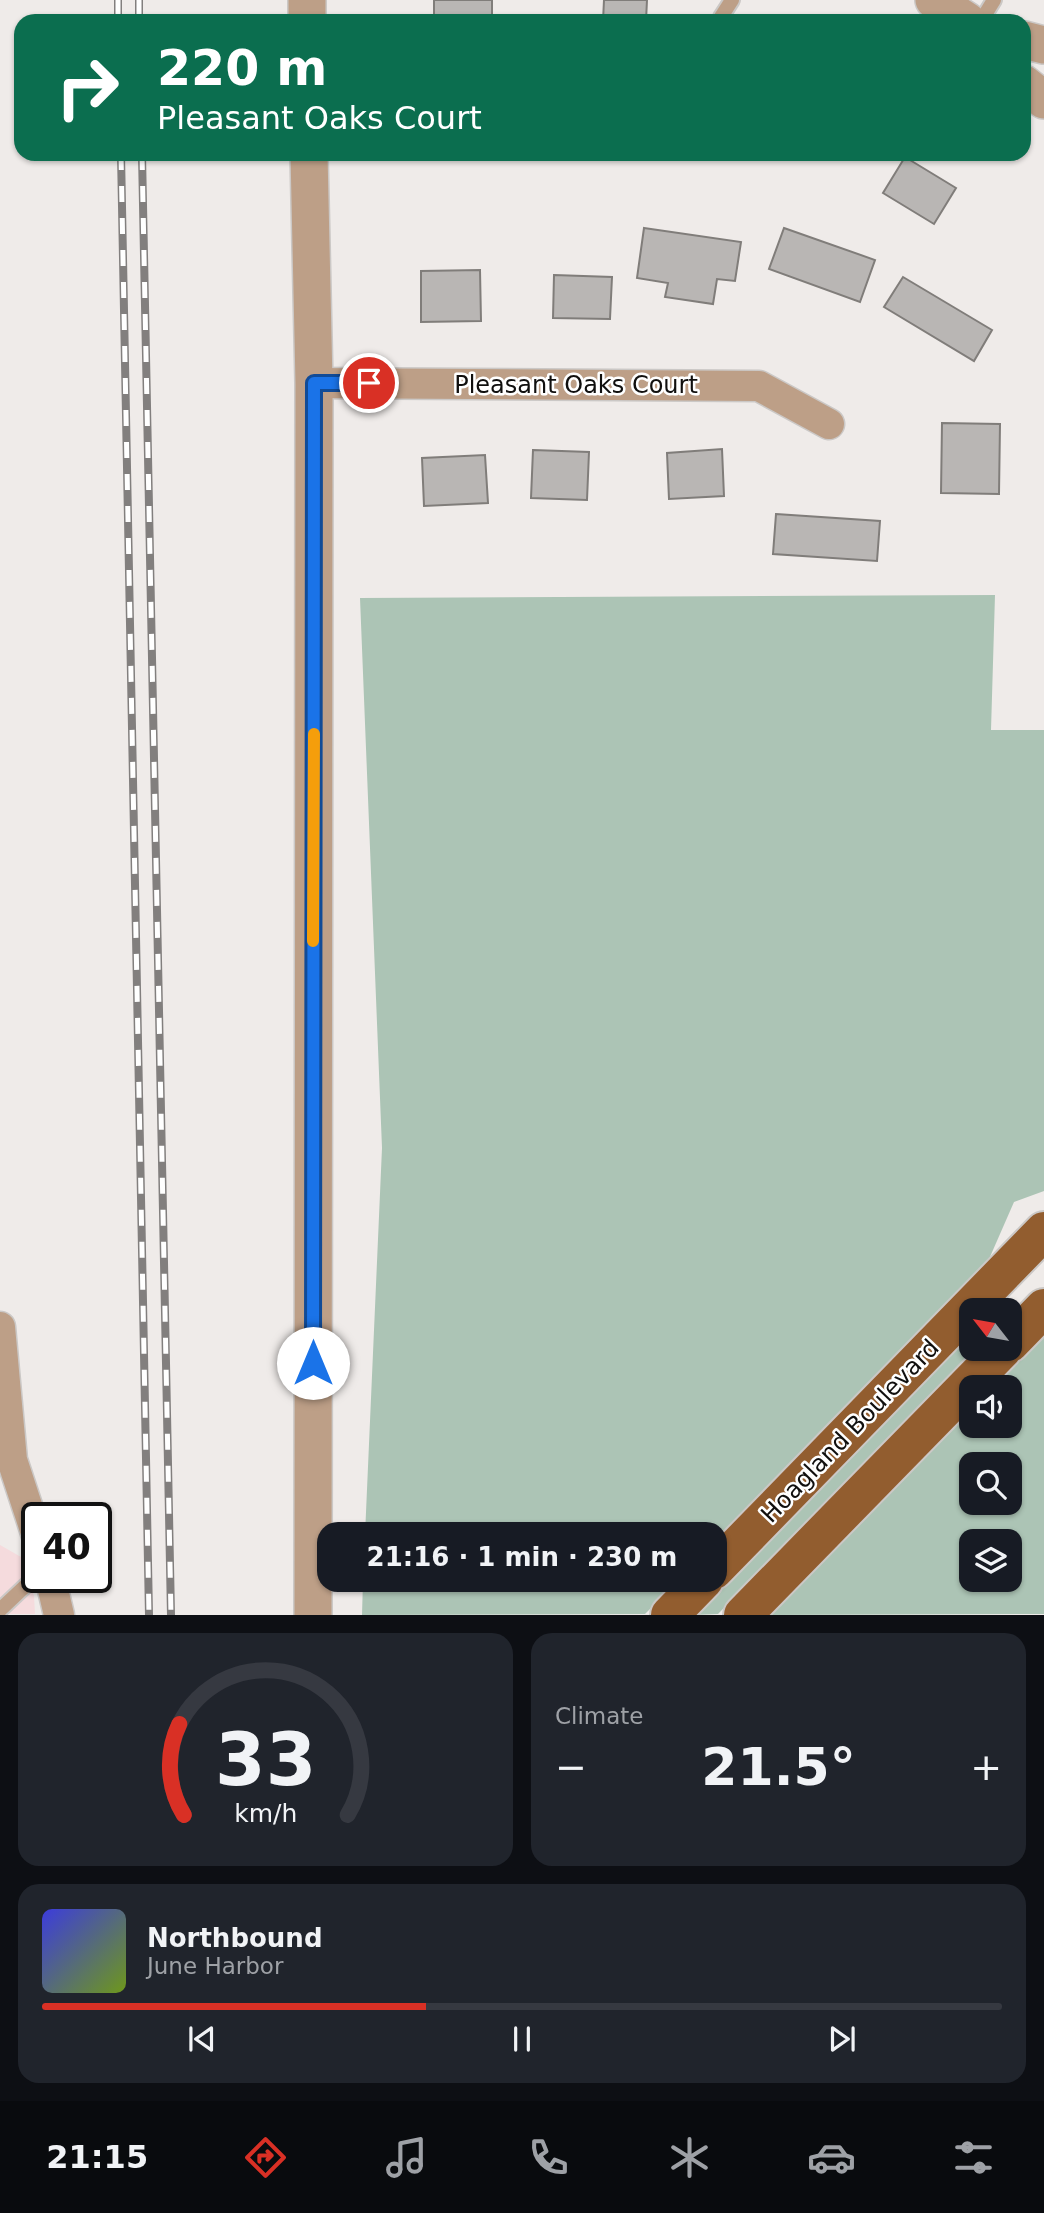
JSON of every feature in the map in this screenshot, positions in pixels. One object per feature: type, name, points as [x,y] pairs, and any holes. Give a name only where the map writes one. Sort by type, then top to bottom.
[{"type":"main road","name":"Hoagland Boulevard","points":[[727,1557],[1044,1231]]},
{"type":"main road","points":[[1022,1331],[1044,1308]]},
{"type":"main road","name":"Hoagland Boulevard","points":[[743,1615],[990,1362]]},
{"type":"main road","points":[[670,1615],[692,1592]]},
{"type":"street","points":[[934,0],[956,14]]},
{"type":"street","points":[[309,161],[314,383],[313,1615]]},
{"type":"street","name":"Pleasant Oaks Court","points":[[314,383],[759,386],[829,424]]},
{"type":"street","points":[[0,1327],[12,1460],[26,1502]]},
{"type":"street","points":[[54,1593],[59,1615]]},
{"type":"lane","points":[[0,1610],[21,1590]]},
{"type":"shaded area","points":[[0,1545],[21,1557],[21,1593],[33,1593],[35,1614],[0,1614]]},
{"type":"green space","points":[[995,595],[991,730],[1044,730],[1044,1191],[1014,1202],[986,1266],[727,1532],[727,1522],[366,1522],[382,1148],[360,598]]},
{"type":"green space","points":[[1044,1332],[1044,1614],[767,1615],[959,1418],[959,1438],[1022,1438],[1022,1375],[1002,1375],[1015,1362],[1022,1362],[1022,1354]]},
{"type":"green space","points":[[959,1343],[959,1362],[966,1362],[718,1614],[694,1615],[716,1592],[727,1592],[727,1581]]},
{"type":"green space","points":[[363,1592],[667,1592],[645,1614],[362,1615]]},
{"type":"building","points":[[434,0],[492,0],[492,14],[434,14]]},
{"type":"building","points":[[604,0],[647,0],[646,14],[603,14]]},
{"type":"building","points":[[903,161],[912,161],[956,188],[934,224],[883,193]]},
{"type":"building","points":[[644,228],[741,242],[735,281],[717,279],[713,304],[665,297],[668,283],[637,278]]},
{"type":"building","points":[[784,228],[875,260],[860,302],[769,269]]},
{"type":"building","points":[[480,270],[481,321],[421,322],[421,271]]},
{"type":"building","points":[[554,275],[612,277],[610,319],[553,318]]},
{"type":"building","points":[[903,277],[992,330],[974,361],[884,307]]},
{"type":"building","points":[[942,423],[1000,424],[999,494],[941,493]]},
{"type":"building","points":[[722,449],[724,496],[669,499],[667,453]]},
{"type":"building","points":[[533,450],[589,452],[587,500],[531,498]]},
{"type":"building","points":[[485,455],[488,503],[424,506],[422,458]]},
{"type":"building","points":[[776,514],[880,521],[877,561],[773,554]]},
{"type":"railway","points":[[118,0],[118,14]]},
{"type":"railway","points":[[139,0],[139,14]]},
{"type":"railway","points":[[121,161],[149,1615]]},
{"type":"railway","points":[[142,161],[171,1615]]},
{"type":"slow traffic","points":[[313,941],[314,734]]},
{"type":"route","points":[[313,1363],[314,383],[369,383]]}]
